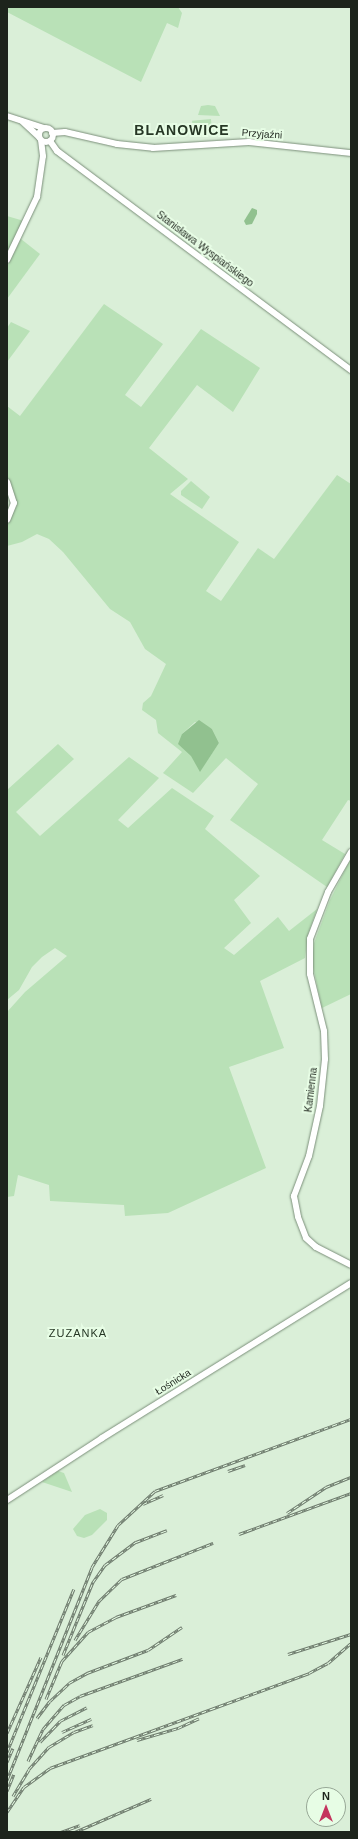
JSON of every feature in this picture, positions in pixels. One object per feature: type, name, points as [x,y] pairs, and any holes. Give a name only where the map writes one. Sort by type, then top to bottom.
[{"type":"street","points":[[7,116],[49,129],[52,133],[50,143],[43,156]]},
{"type":"street","points":[[23,122],[40,139],[50,143]]},
{"type":"street","points":[[7,260],[37,197],[43,156],[40,132],[44,128]]},
{"type":"street","name":"Przyjaźni","points":[[52,133],[65,132],[117,144],[153,148],[249,142],[351,153]]},
{"type":"street","name":"Stanisława Wyspiańskiego","points":[[50,143],[351,370]]},
{"type":"street","points":[[7,482],[14,503],[7,520]]},
{"type":"street","name":"Kamienna","points":[[351,852],[328,892],[312,931],[308,956],[310,974],[325,1045],[320,1106],[309,1156],[296,1191],[295,1204],[306,1238],[316,1247],[351,1265]]},
{"type":"street","name":"Łośnicka","points":[[7,1500],[102,1438],[351,1283]]},
{"type":"shaded area","points":[[7,7],[178,7],[182,13],[178,28],[167,23],[141,82],[7,12]]},
{"type":"shaded area","points":[[201,106],[215,106],[220,116],[198,115]]},
{"type":"shaded area","points":[[211,119],[212,131],[193,133],[192,121]]},
{"type":"shaded area","points":[[252,208],[257,210],[257,214],[252,224],[246,225],[244,221]]},
{"type":"shaded area","points":[[7,216],[24,221],[7,253]]},
{"type":"shaded area","points":[[21,239],[40,254],[7,299],[7,267]]},
{"type":"shaded area","points":[[104,304],[163,344],[125,395],[141,407],[201,329],[260,368],[233,412],[197,385],[149,448],[188,479],[170,494],[239,542],[206,591],[221,601],[258,548],[274,559],[337,475],[351,484],[351,801],[348,800],[322,840],[345,854],[327,887],[230,820],[258,784],[226,758],[193,793],[163,773],[182,752],[158,733],[156,720],[142,710],[143,703],[151,696],[166,664],[145,649],[130,622],[110,609],[63,552],[49,539],[37,534],[22,542],[7,546],[7,526],[17,505],[7,474],[7,406],[20,416]],"holes":[[[195,722],[212,729],[219,743],[200,771],[182,734]]]},
{"type":"shaded area","points":[[11,322],[30,331],[7,362],[7,328]]},
{"type":"shaded area","points":[[191,481],[210,497],[202,509],[181,495],[181,491]]},
{"type":"shaded area","points":[[199,720],[212,729],[219,743],[200,772],[191,756],[178,744],[182,734]]},
{"type":"shaded area","points":[[58,744],[74,759],[16,812],[40,836],[129,757],[159,778],[118,820],[128,828],[172,788],[214,816],[205,829],[260,876],[234,900],[251,923],[224,948],[234,955],[278,917],[289,931],[317,909],[308,934],[305,958],[260,981],[284,1048],[229,1067],[266,1168],[168,1213],[125,1216],[124,1205],[50,1201],[49,1185],[18,1175],[14,1196],[7,1197],[7,1012],[25,992],[67,956],[55,948],[42,957],[32,967],[19,990],[7,1000],[7,790]]},
{"type":"shaded area","points":[[351,858],[351,994],[322,1008],[312,962],[314,943],[330,900]]},
{"type":"shaded area","points":[[58,1471],[64,1473],[72,1492],[42,1482]]},
{"type":"shaded area","points":[[100,1509],[107,1513],[107,1520],[92,1535],[84,1538],[77,1536],[73,1529],[85,1515]]},
{"type":"railway","points":[[7,1780],[92,1567],[118,1525],[155,1491],[351,1419]]},
{"type":"railway","points":[[228,1471],[245,1465]]},
{"type":"railway","points":[[287,1513],[326,1487],[351,1477]]},
{"type":"railway","points":[[239,1534],[351,1493]]},
{"type":"railway","points":[[143,1504],[163,1495]]},
{"type":"railway","points":[[63,1655],[93,1582],[105,1565],[136,1542],[167,1530]]},
{"type":"railway","points":[[75,1640],[99,1601],[122,1579],[213,1543]]},
{"type":"railway","points":[[7,1752],[74,1589]]},
{"type":"railway","points":[[46,1699],[62,1661],[88,1632],[116,1617],[176,1595]]},
{"type":"railway","points":[[37,1718],[50,1701],[69,1683],[87,1673],[148,1650],[182,1627]]},
{"type":"railway","points":[[288,1654],[351,1634]]},
{"type":"railway","points":[[7,1812],[24,1787],[50,1768],[309,1673],[328,1663],[351,1643]]},
{"type":"railway","points":[[7,1733],[41,1657]]},
{"type":"railway","points":[[28,1761],[43,1729],[64,1705],[80,1696],[182,1659]]},
{"type":"railway","points":[[40,1742],[60,1721],[87,1707]]},
{"type":"railway","points":[[137,1740],[178,1728],[199,1718]]},
{"type":"railway","points":[[62,1732],[91,1719]]},
{"type":"railway","points":[[13,1796],[29,1769],[49,1747],[74,1732],[93,1725]]},
{"type":"railway","points":[[7,1762],[13,1748]]},
{"type":"railway","points":[[7,1791],[14,1774]]},
{"type":"railway","points":[[75,1832],[151,1799]]},
{"type":"railway","points":[[61,1832],[80,1825]]},
{"type":"district","name":"BLANOWICE","points":[[182,130]]},
{"type":"district","name":"ZUZANKA","points":[[78,1333]]}]
